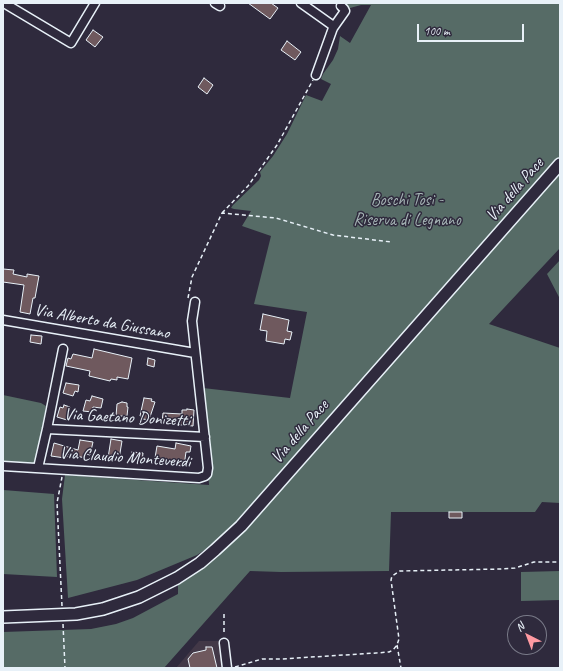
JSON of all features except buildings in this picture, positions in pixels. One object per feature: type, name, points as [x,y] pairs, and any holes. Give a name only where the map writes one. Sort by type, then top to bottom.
[{"type":"main road","name":"Via della Pace","points":[[3,617],[63,615],[103,609],[140,597],[185,573],[215,550],[241,526],[560,164]]},
{"type":"street","points":[[4,3],[70,43],[95,3]]},
{"type":"street","points":[[301,3],[332,24],[333,28]]},
{"type":"street","points":[[316,75],[333,28],[345,11],[341,6]]},
{"type":"street","points":[[191,302],[195,353],[205,437]]},
{"type":"street","name":"Via Alberto da Giussano","points":[[3,320],[195,353]]},
{"type":"street","points":[[38,468],[63,349]]},
{"type":"street","name":"Via Gaetano Donizetti","points":[[47,429],[205,437]]},
{"type":"street","name":"Via Claudio Monteverdi","points":[[3,466],[202,478],[208,471],[205,437]]},
{"type":"street","points":[[224,643],[228,668]]},
{"type":"path","points":[[191,302],[189,291],[192,277],[222,213],[248,186],[277,145],[316,75]]},
{"type":"path","points":[[222,213],[276,218],[333,235],[391,242]]},
{"type":"path","points":[[64,469],[57,503],[65,668]]},
{"type":"path","points":[[231,668],[262,659],[389,652],[394,650],[399,639],[391,580],[395,573],[400,571],[501,569],[515,568],[534,562],[560,562]]},
{"type":"path","points":[[224,614],[224,643]]},
{"type":"path","points":[[397,645],[401,668]]},
{"type":"shaded area","points":[[199,641],[222,641],[225,668],[176,668]]},
{"type":"green space","name":"Boschi Tosi - Riserva di Legnano","points":[[346,3],[560,3],[560,248],[489,324],[560,348],[560,503],[542,502],[535,512],[391,512],[389,571],[250,571],[164,668],[3,668],[3,632],[91,629],[116,624],[133,618],[178,594],[178,585],[188,579],[225,549],[217,542],[197,555],[137,580],[68,598],[62,499],[65,475],[209,485],[203,388],[290,398],[307,312],[254,304],[271,236],[242,226],[251,211],[231,208],[259,180],[261,176],[260,172],[273,156],[287,134],[306,95],[322,101],[331,84],[321,79],[338,49],[340,36],[350,43],[371,5],[361,5],[350,8],[345,5]]},
{"type":"green space","points":[[560,260],[560,299],[547,274]]},
{"type":"green space","points":[[3,395],[41,403],[46,406],[36,463],[34,465],[3,465]]},
{"type":"green space","points":[[3,490],[54,494],[57,577],[3,574]]},
{"type":"green space","points":[[560,571],[560,600],[521,601],[521,572]]}]
